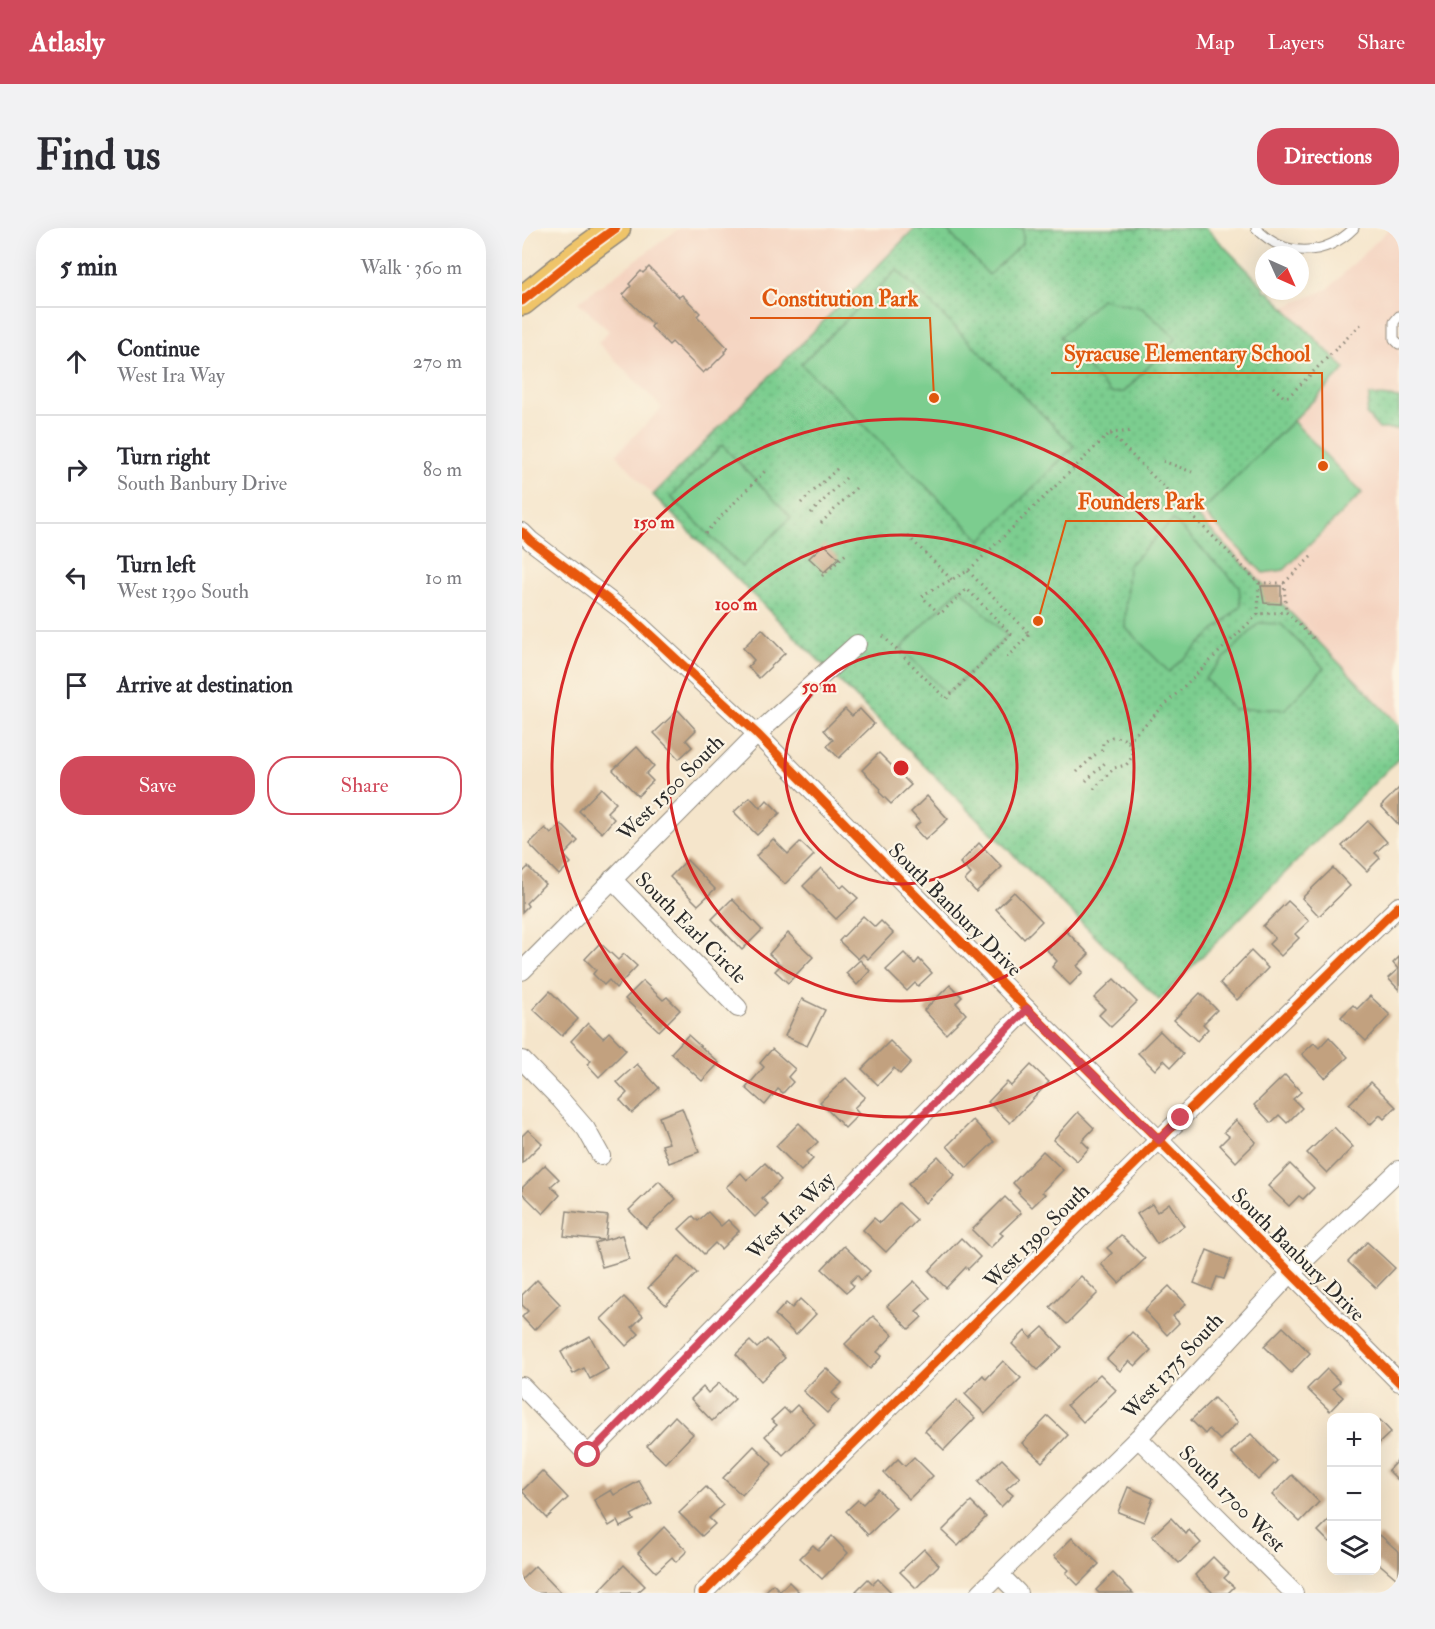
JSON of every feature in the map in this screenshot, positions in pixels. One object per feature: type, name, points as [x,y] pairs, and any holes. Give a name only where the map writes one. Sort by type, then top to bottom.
[{"type":"main road","points":[[522,301],[616,228]]},
{"type":"street","name":"South Banbury Drive","points":[[522,532],[631,617],[757,734],[1399,1382]]},
{"type":"street","name":"West 1500 South","points":[[522,971],[757,734],[857,644]]},
{"type":"street","name":"South Earl Circle","points":[[612,879],[738,1008]]},
{"type":"street","name":"West 1390 South","points":[[703,1593],[1159,1140],[1399,906]]},
{"type":"street","name":"West Ira Way","points":[[522,1386],[588,1455],[1027,1009]]},
{"type":"street","points":[[522,1060],[586,1129],[601,1156]]},
{"type":"street","name":"West 1375 South","points":[[980,1593],[1138,1438],[1291,1273],[1399,1170]]},
{"type":"street","name":"South 1700 West","points":[[1138,1438],[1294,1593]]},
{"type":"street","points":[[999,1574],[1018,1593]]},
{"type":"lane","points":[[1256,228],[1273,243],[1299,251],[1326,247],[1347,235],[1354,228]]},
{"type":"lane","points":[[1399,316],[1394,322],[1394,339],[1399,344]]},
{"type":"path","points":[[1273,387],[1284,397],[1289,396],[1361,324]]},
{"type":"path","points":[[884,636],[946,699],[1011,634],[966,589],[940,614],[922,597],[968,571],[1110,433],[1133,430]]},
{"type":"path","points":[[1110,433],[1259,583],[1284,583],[1313,555]]},
{"type":"path","points":[[1163,461],[1192,472]]},
{"type":"path","points":[[801,503],[839,467]]},
{"type":"path","points":[[705,533],[767,469]]},
{"type":"path","points":[[811,513],[848,476]]},
{"type":"path","points":[[821,523],[858,486]]},
{"type":"path","points":[[908,536],[952,580]]},
{"type":"path","points":[[822,576],[848,552]]},
{"type":"path","points":[[968,571],[1030,634],[1005,659]]},
{"type":"path","points":[[1258,614],[1259,583]]},
{"type":"path","points":[[1284,583],[1286,612],[1316,641]]},
{"type":"path","points":[[1128,741],[1258,614],[1286,612]]},
{"type":"path","points":[[1077,772],[1099,753],[1104,743],[1112,737],[1128,741],[1132,750],[1130,761],[1121,768],[1114,768],[1094,789]]},
{"type":"path","points":[[1086,781],[1107,761]]},
{"type":"shaded area","points":[[680,228],[915,228],[653,495],[616,454],[662,408],[598,343],[609,331],[578,302]]},
{"type":"shaded area","points":[[1390,228],[1399,228],[1399,725],[1196,516],[1345,369],[1284,307],[1301,300],[1309,300],[1309,297],[1328,289]]},
{"type":"green space","points":[[915,228],[1206,228],[1255,278],[1255,300],[1277,300],[1345,369],[1197,516],[1399,725],[1399,758],[1159,1000],[653,495]]},
{"type":"green space","points":[[945,228],[1023,228],[1023,243],[989,275]]},
{"type":"green space","points":[[897,270],[1074,446],[981,540],[801,364]]},
{"type":"green space","points":[[1101,299],[1142,308],[1176,338],[1124,392],[1111,393],[1060,337]]},
{"type":"green space","points":[[1370,395],[1399,398],[1399,429],[1379,429],[1366,414]]},
{"type":"green space","points":[[1293,421],[1362,493],[1284,570],[1263,573],[1202,511]]},
{"type":"green space","points":[[722,445],[791,517],[742,567],[671,497]]},
{"type":"green space","points":[[1173,520],[1239,586],[1241,606],[1169,672],[1125,627],[1128,566]]},
{"type":"green space","points":[[960,588],[1007,636],[947,694],[901,648]]},
{"type":"green space","points":[[1259,623],[1281,624],[1324,668],[1285,709],[1233,709],[1205,678]]},
{"type":"building","points":[[649,267],[679,297],[682,295],[700,313],[697,316],[728,348],[707,371],[703,373],[672,342],[669,345],[651,327],[653,324],[623,295],[641,271],[643,273]]},
{"type":"building","points":[[824,544],[839,558],[824,572],[809,558]]},
{"type":"building","points":[[1261,586],[1281,586],[1281,604],[1264,603]]},
{"type":"building","points":[[762,629],[785,653],[759,678],[748,667],[754,660],[743,648]]},
{"type":"building","points":[[845,709],[852,716],[860,709],[874,724],[839,758],[827,746],[833,740],[824,730]]},
{"type":"building","points":[[678,710],[696,730],[686,740],[692,747],[679,759],[654,733]]},
{"type":"building","points":[[637,747],[654,766],[646,774],[653,781],[638,796],[613,770]]},
{"type":"building","points":[[879,753],[911,785],[891,804],[879,792],[881,789],[862,770]]},
{"type":"building","points":[[601,788],[616,803],[607,812],[614,819],[602,833],[579,811]]},
{"type":"building","points":[[1399,788],[1399,825],[1381,806]]},
{"type":"building","points":[[927,796],[948,819],[925,840],[914,828],[920,822],[911,812]]},
{"type":"building","points":[[750,797],[760,808],[767,800],[780,813],[757,835],[734,812]]},
{"type":"building","points":[[1368,821],[1387,842],[1375,853],[1380,858],[1367,871],[1342,846]]},
{"type":"building","points":[[561,824],[578,841],[564,855],[571,863],[559,875],[529,844],[545,828],[551,834]]},
{"type":"building","points":[[773,839],[788,854],[800,842],[814,855],[785,884],[756,856]]},
{"type":"building","points":[[979,843],[1002,867],[976,892],[965,880],[971,874],[960,863]]},
{"type":"building","points":[[687,860],[715,889],[698,905],[670,877]]},
{"type":"building","points":[[528,867],[545,884],[526,903],[528,906],[522,912],[522,873]]},
{"type":"building","points":[[821,868],[841,888],[844,885],[858,898],[836,919],[803,886]]},
{"type":"building","points":[[1333,868],[1350,886],[1319,916],[1302,898]]},
{"type":"building","points":[[1014,892],[1042,921],[1024,939],[996,909]]},
{"type":"building","points":[[732,899],[762,930],[742,950],[712,919]]},
{"type":"building","points":[[1288,901],[1309,921],[1295,934],[1299,938],[1281,956],[1269,944],[1275,938],[1263,926]]},
{"type":"building","points":[[863,916],[875,927],[881,921],[893,933],[868,959],[863,954],[858,959],[839,941]]},
{"type":"building","points":[[1066,931],[1089,954],[1077,966],[1083,972],[1070,985],[1052,967],[1057,961],[1047,950]]},
{"type":"building","points":[[788,933],[813,957],[788,983],[775,971],[781,965],[769,954]]},
{"type":"building","points":[[600,943],[618,960],[624,954],[637,966],[616,988],[609,980],[604,985],[593,974],[596,970],[585,959]]},
{"type":"building","points":[[1251,951],[1268,968],[1237,1000],[1220,983]]},
{"type":"building","points":[[904,953],[915,964],[919,959],[932,973],[918,986],[915,983],[907,991],[886,970]]},
{"type":"building","points":[[1399,957],[1399,990],[1388,978],[1398,969],[1393,963]]},
{"type":"building","points":[[860,960],[870,971],[857,985],[846,973]]},
{"type":"building","points":[[1114,979],[1137,1002],[1111,1027],[1099,1015],[1105,1009],[1094,998]]},
{"type":"building","points":[[643,981],[663,1000],[667,997],[680,1010],[659,1031],[625,999]]},
{"type":"building","points":[[950,985],[962,997],[956,1003],[966,1014],[946,1034],[924,1010]]},
{"type":"building","points":[[550,991],[578,1019],[562,1036],[533,1009]]},
{"type":"building","points":[[1200,993],[1217,1010],[1203,1024],[1208,1029],[1197,1041],[1174,1020]]},
{"type":"building","points":[[1370,996],[1390,1015],[1366,1041],[1341,1017],[1353,1005],[1357,1009]]},
{"type":"building","points":[[802,999],[825,1010],[807,1046],[785,1036]]},
{"type":"building","points":[[588,1023],[603,1038],[609,1032],[626,1050],[599,1077],[587,1064],[591,1061],[571,1041]]},
{"type":"building","points":[[1160,1031],[1183,1054],[1171,1067],[1164,1060],[1155,1070],[1138,1053]]},
{"type":"building","points":[[688,1035],[719,1063],[702,1081],[671,1053]]},
{"type":"building","points":[[1329,1037],[1348,1057],[1325,1078],[1302,1054],[1314,1043],[1319,1048]]},
{"type":"building","points":[[890,1041],[911,1062],[900,1074],[894,1068],[878,1085],[862,1069]]},
{"type":"building","points":[[772,1049],[795,1069],[788,1077],[793,1082],[783,1093],[778,1089],[765,1105],[746,1088],[764,1067],[760,1063]]},
{"type":"building","points":[[637,1064],[659,1088],[632,1113],[620,1100],[627,1093],[617,1082]]},
{"type":"building","points":[[1031,1065],[1049,1082],[1010,1123],[988,1102],[1007,1082],[1011,1086]]},
{"type":"building","points":[[1285,1075],[1301,1092],[1293,1099],[1302,1108],[1287,1123],[1279,1115],[1271,1123],[1254,1105]]},
{"type":"building","points":[[846,1078],[865,1097],[854,1108],[859,1114],[845,1128],[820,1102]]},
{"type":"building","points":[[1371,1082],[1396,1107],[1384,1119],[1380,1115],[1370,1125],[1349,1104]]},
{"type":"building","points":[[682,1108],[699,1152],[669,1163],[662,1145],[669,1143],[659,1117]]},
{"type":"building","points":[[1078,1112],[1094,1128],[1082,1141],[1089,1148],[1077,1161],[1053,1140]]},
{"type":"building","points":[[973,1120],[994,1142],[967,1168],[947,1146]]},
{"type":"building","points":[[1236,1120],[1256,1142],[1236,1162],[1220,1145],[1229,1136],[1224,1132]]},
{"type":"building","points":[[799,1123],[818,1142],[807,1152],[813,1159],[801,1171],[776,1146]]},
{"type":"building","points":[[1334,1127],[1353,1147],[1327,1173],[1307,1153]]},
{"type":"building","points":[[528,1130],[542,1143],[522,1163],[522,1136]]},
{"type":"building","points":[[1043,1151],[1063,1170],[1042,1192],[1045,1194],[1032,1207],[1018,1193],[1020,1190],[1013,1183]]},
{"type":"building","points":[[938,1156],[955,1175],[925,1203],[908,1184]]},
{"type":"building","points":[[765,1163],[781,1180],[762,1198],[768,1204],[755,1217],[726,1187],[741,1173],[747,1180]]},
{"type":"building","points":[[1290,1164],[1314,1188],[1303,1199],[1299,1196],[1289,1206],[1268,1186]]},
{"type":"building","points":[[545,1165],[559,1179],[551,1186],[560,1195],[543,1214],[522,1193],[522,1188]]},
{"type":"building","points":[[659,1181],[676,1199],[646,1228],[629,1210]]},
{"type":"building","points":[[1005,1197],[1021,1213],[1000,1233],[1003,1235],[990,1248],[972,1230]]},
{"type":"building","points":[[899,1203],[917,1220],[886,1252],[863,1230],[874,1218],[880,1223]]},
{"type":"building","points":[[1169,1203],[1184,1226],[1157,1244],[1137,1214],[1152,1204],[1157,1212]]},
{"type":"building","points":[[567,1211],[608,1216],[605,1240],[622,1235],[629,1259],[602,1267],[595,1243],[604,1240],[564,1236]]},
{"type":"building","points":[[708,1212],[721,1226],[728,1220],[739,1231],[721,1249],[715,1243],[704,1254],[679,1229],[693,1216],[698,1221]]},
{"type":"building","points":[[1121,1235],[1145,1259],[1119,1283],[1101,1264],[1112,1253],[1107,1248]]},
{"type":"building","points":[[961,1238],[980,1257],[968,1269],[966,1267],[946,1288],[929,1271]]},
{"type":"building","points":[[1367,1242],[1395,1268],[1376,1288],[1348,1262]]},
{"type":"building","points":[[844,1246],[870,1271],[861,1280],[857,1275],[850,1282],[854,1286],[847,1292],[822,1269]]},
{"type":"building","points":[[1207,1250],[1231,1260],[1224,1279],[1217,1277],[1212,1290],[1194,1283]]},
{"type":"building","points":[[679,1256],[697,1273],[666,1305],[648,1288]]},
{"type":"building","points":[[1081,1276],[1098,1293],[1067,1324],[1050,1307]]},
{"type":"building","points":[[537,1280],[560,1304],[534,1330],[522,1317],[528,1311],[522,1305],[522,1295]]},
{"type":"building","points":[[914,1281],[930,1298],[916,1311],[922,1317],[909,1329],[887,1306]]},
{"type":"building","points":[[1169,1286],[1186,1304],[1173,1316],[1179,1323],[1167,1335],[1144,1310]]},
{"type":"building","points":[[624,1297],[643,1316],[632,1327],[639,1334],[626,1346],[601,1319]]},
{"type":"building","points":[[800,1299],[816,1314],[796,1335],[775,1315],[786,1303],[792,1308]]},
{"type":"building","points":[[873,1316],[893,1335],[877,1352],[882,1356],[870,1369],[845,1344]]},
{"type":"building","points":[[1043,1327],[1062,1347],[1038,1370],[1012,1344],[1025,1331],[1031,1338]]},
{"type":"building","points":[[1283,1327],[1310,1353],[1291,1373],[1264,1346]]},
{"type":"building","points":[[1132,1332],[1151,1350],[1135,1366],[1129,1361],[1120,1371],[1107,1359]]},
{"type":"building","points":[[590,1336],[608,1369],[590,1379],[584,1368],[573,1374],[561,1352]]},
{"type":"building","points":[[767,1339],[785,1358],[761,1381],[736,1354],[750,1341],[757,1348]]},
{"type":"building","points":[[1003,1361],[1021,1378],[985,1414],[965,1394],[983,1375],[986,1379]]},
{"type":"building","points":[[826,1368],[842,1383],[832,1393],[839,1400],[827,1413],[803,1391]]},
{"type":"building","points":[[1327,1369],[1340,1382],[1333,1388],[1343,1397],[1330,1411],[1307,1389]]},
{"type":"building","points":[[1100,1374],[1116,1390],[1083,1422],[1067,1405]]},
{"type":"building","points":[[719,1383],[735,1399],[712,1421],[691,1399],[703,1387],[708,1393]]},
{"type":"building","points":[[1214,1398],[1238,1422],[1220,1440],[1209,1429],[1205,1434],[1191,1420]]},
{"type":"building","points":[[956,1400],[975,1418],[944,1450],[925,1431]]},
{"type":"building","points":[[797,1405],[815,1424],[783,1455],[765,1436],[777,1425],[771,1420],[784,1408],[789,1413]]},
{"type":"building","points":[[675,1416],[693,1434],[665,1463],[647,1446]]},
{"type":"building","points":[[1048,1416],[1068,1435],[1042,1462],[1022,1443]]},
{"type":"building","points":[[1381,1421],[1391,1432],[1381,1441]]},
{"type":"building","points":[[1251,1434],[1277,1461],[1258,1480],[1231,1452]]},
{"type":"building","points":[[754,1446],[772,1464],[742,1495],[723,1478]]},
{"type":"building","points":[[914,1457],[933,1476],[909,1499],[884,1473],[898,1459],[905,1466]]},
{"type":"building","points":[[1002,1459],[1020,1477],[1006,1489],[1013,1495],[1001,1507],[978,1482]]},
{"type":"building","points":[[1399,1459],[1399,1481],[1388,1470]]},
{"type":"building","points":[[542,1471],[568,1498],[547,1518],[522,1491]]},
{"type":"building","points":[[1292,1475],[1319,1502],[1300,1522],[1272,1495]]},
{"type":"building","points":[[639,1481],[652,1504],[631,1515],[634,1520],[620,1527],[617,1521],[609,1526],[594,1500],[611,1490],[614,1495]]},
{"type":"building","points":[[706,1487],[723,1505],[709,1518],[715,1524],[702,1536],[679,1513]]},
{"type":"building","points":[[1128,1487],[1153,1498],[1144,1522],[1118,1512]]},
{"type":"building","points":[[878,1489],[896,1508],[868,1535],[846,1511],[858,1500],[863,1504]]},
{"type":"building","points":[[971,1502],[986,1517],[958,1546],[942,1531]]},
{"type":"building","points":[[1171,1518],[1186,1534],[1189,1530],[1201,1543],[1179,1563],[1152,1536]]},
{"type":"building","points":[[1327,1522],[1327,1540],[1318,1531]]},
{"type":"building","points":[[664,1527],[687,1551],[676,1562],[672,1557],[656,1572],[638,1553]]},
{"type":"building","points":[[832,1536],[848,1553],[822,1579],[800,1558],[813,1545],[818,1550]]},
{"type":"building","points":[[1381,1536],[1399,1552],[1397,1579],[1381,1565]]},
{"type":"building","points":[[1072,1538],[1099,1564],[1078,1585],[1066,1573],[1069,1570],[1054,1556]]},
{"type":"building","points":[[924,1549],[939,1565],[916,1588],[900,1572]]},
{"type":"building","points":[[1213,1557],[1229,1573],[1224,1578],[1234,1587],[1228,1593],[1213,1593],[1195,1575]]},
{"type":"building","points":[[624,1565],[645,1586],[637,1593],[602,1593],[599,1591]]},
{"type":"building","points":[[535,1566],[561,1593],[529,1593],[522,1585],[522,1579]]},
{"type":"building","points":[[1113,1573],[1133,1593],[1099,1593],[1096,1590]]},
{"type":"building","points":[[868,1579],[873,1584],[878,1579],[892,1593],[858,1593],[856,1591]]},
{"type":"building","points":[[789,1582],[800,1593],[764,1593],[773,1584],[780,1591]]},
{"type":"cycle path","points":[[522,301],[616,228]]},
{"type":"cycle path","points":[[522,532],[631,617],[757,734],[1399,1382]]},
{"type":"cycle path","points":[[703,1593],[1181,1118],[1399,906]]},
{"type":"place","name":"Constitution Park","points":[[934,398]]},
{"type":"place","name":"Syracuse Elementary School","points":[[1323,466]]},
{"type":"place","name":"Founders Park","points":[[1038,621]]},
{"type":"route","points":[[588,1455],[1027,1009],[1159,1140],[1181,1118]]}]
